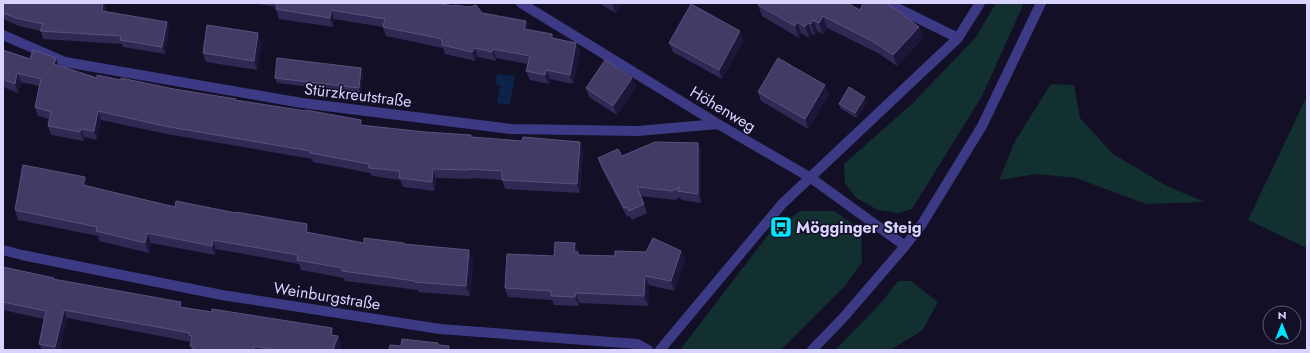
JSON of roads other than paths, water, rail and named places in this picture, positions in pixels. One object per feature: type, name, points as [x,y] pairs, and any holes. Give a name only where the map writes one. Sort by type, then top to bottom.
[{"type":"street","name":"Höhenweg","points":[[521,3],[718,124],[811,178],[905,246]]},
{"type":"street","points":[[887,3],[958,38]]},
{"type":"street","points":[[660,350],[782,204],[958,38],[980,3]]},
{"type":"street","points":[[812,350],[843,318],[922,224],[982,126],[1040,3]]},
{"type":"street","name":"Stürzkreutstraße","points":[[3,35],[65,62],[302,103],[511,128],[638,131],[718,124]]},
{"type":"street","name":"Weinburgstraße","points":[[3,250],[222,295],[424,327],[637,344],[648,350]]},
{"type":"water","points":[[497,74],[515,76],[510,105],[497,103],[500,86],[495,84]]},
{"type":"place","name":"Mögginger Steig","points":[[781,227]]}]
